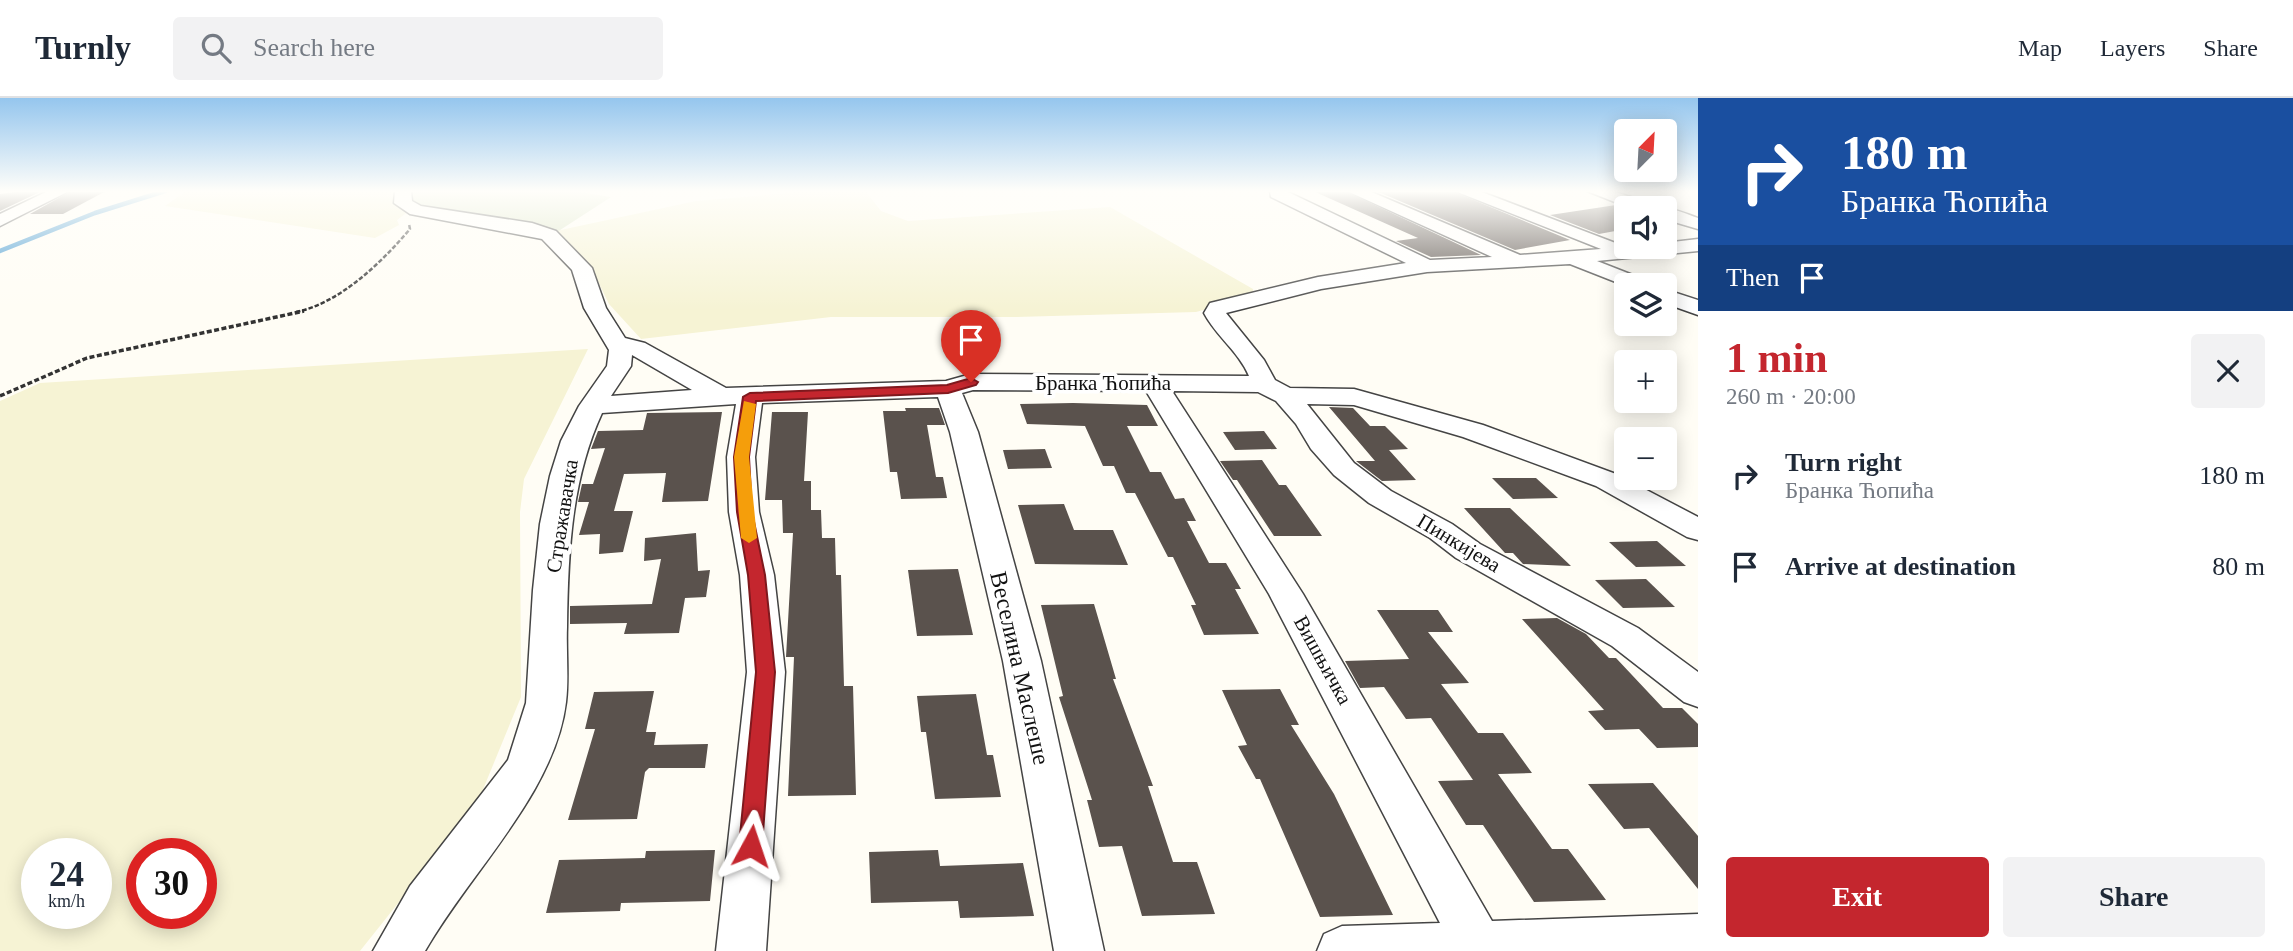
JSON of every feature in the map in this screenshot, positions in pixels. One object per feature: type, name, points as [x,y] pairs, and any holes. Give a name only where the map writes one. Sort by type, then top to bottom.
[{"type":"street","points":[[537,231],[549,235],[582,268],[595,308],[618,342],[637,348],[698,386],[738,397],[744,498],[757,575],[766,672],[741,951]]},
{"type":"street","points":[[1355,231],[1427,266],[1614,254]]},
{"type":"street","points":[[1447,231],[1517,261]]},
{"type":"street","points":[[1543,231],[1594,251],[1596,256]]},
{"type":"street","points":[[1571,231],[1614,248]]},
{"type":"street","points":[[1677,246],[1698,245]]},
{"type":"street","points":[[1571,258],[1614,275]]},
{"type":"street","name":"Пинкијева","points":[[1427,266],[1318,282],[1287,293],[1218,308],[1215,313],[1222,328],[1262,372],[1262,387],[1308,420],[1321,443],[1345,469],[1380,497],[1441,531],[1468,551],[1625,637],[1698,692]]},
{"type":"street","points":[[1677,300],[1698,308]]},
{"type":"street","name":"Стражавачка","points":[[398,951],[427,902],[527,767],[546,703],[550,590],[558,512],[575,441],[592,406],[619,366],[621,350],[618,342]]},
{"type":"street","name":"Бранка Ћопића","points":[[592,406],[662,399],[948,389],[971,382],[1154,383],[1262,387],[1354,397],[1473,431],[1606,480],[1698,530]]},
{"type":"street","name":"Вишњичка","points":[[1154,383],[1286,594],[1478,944]]},
{"type":"street","name":"Веселина Маслеше","points":[[948,389],[964,432],[1022,661],[1079,951]]},
{"type":"street","points":[[1342,951],[1698,938]]},
{"type":"path","points":[[0,396],[88,358],[316,308],[398,244],[409,231]]},
{"type":"shaded area","points":[[328,231],[388,231],[375,238]]},
{"type":"shaded area","points":[[556,231],[1152,231],[1253,289],[1254,296],[1196,312],[1015,317],[831,317],[641,339],[609,304],[589,263]]},
{"type":"shaded area","points":[[588,349],[524,479],[520,512],[521,697],[477,804],[360,951],[0,951],[0,401],[40,383]]},
{"type":"green space","points":[[537,231],[559,231],[554,234]]},
{"type":"building","points":[[1402,231],[1430,231],[1481,255],[1431,257],[1396,241],[1418,238]]},
{"type":"building","points":[[1470,231],[1548,231],[1570,240],[1515,250]]},
{"type":"building","points":[[1591,231],[1614,231],[1599,234]]},
{"type":"building","points":[[1020,404],[1147,405],[1158,426],[1127,426],[1150,472],[1161,472],[1175,499],[1184,498],[1196,521],[1187,521],[1209,563],[1226,563],[1241,589],[1235,589],[1259,634],[1204,635],[1191,605],[1196,605],[1173,557],[1168,557],[1135,493],[1126,493],[1114,466],[1103,466],[1085,426],[1027,424]]},
{"type":"building","points":[[1329,407],[1353,408],[1370,426],[1385,426],[1408,449],[1389,450],[1416,480],[1382,481],[1356,461],[1375,461]]},
{"type":"building","points":[[905,408],[939,408],[945,425],[927,425],[936,477],[943,477],[947,498],[901,499],[897,472],[890,472],[883,411],[906,411]]},
{"type":"building","points":[[722,412],[708,501],[662,502],[666,473],[624,474],[614,511],[633,511],[623,552],[599,554],[600,534],[579,535],[589,502],[578,502],[582,484],[593,484],[605,448],[591,449],[598,431],[643,430],[647,413]]},
{"type":"building","points":[[772,412],[808,412],[804,481],[811,481],[811,510],[821,510],[822,538],[835,538],[836,575],[841,575],[844,686],[853,686],[856,795],[788,796],[794,657],[786,657],[793,533],[783,533],[782,500],[765,500]]},
{"type":"building","points":[[1264,431],[1277,449],[1235,450],[1223,432]]},
{"type":"building","points":[[1045,449],[1052,468],[1008,469],[1003,450]]},
{"type":"building","points":[[1262,460],[1279,485],[1286,485],[1322,536],[1274,536],[1237,480],[1233,480],[1220,461]]},
{"type":"building","points":[[1492,478],[1536,478],[1558,498],[1513,499]]},
{"type":"building","points":[[1064,504],[1074,530],[1113,530],[1128,565],[1035,564],[1018,505]]},
{"type":"building","points":[[1464,508],[1510,508],[1571,566],[1523,564],[1513,553],[1505,553]]},
{"type":"building","points":[[696,533],[698,571],[710,570],[706,597],[685,598],[679,633],[624,634],[627,623],[570,624],[570,606],[652,604],[661,559],[644,561],[645,538]]},
{"type":"building","points":[[1657,541],[1686,566],[1636,567],[1609,542]]},
{"type":"building","points":[[958,569],[973,635],[917,636],[908,570]]},
{"type":"building","points":[[1646,579],[1675,607],[1623,608],[1595,580]]},
{"type":"building","points":[[1094,604],[1116,679],[1113,679],[1153,786],[1148,786],[1173,862],[1197,862],[1215,914],[1142,916],[1122,846],[1099,847],[1087,800],[1092,800],[1059,697],[1063,696],[1041,605]]},
{"type":"building","points":[[1377,610],[1438,610],[1453,632],[1428,632],[1469,683],[1441,684],[1478,733],[1503,733],[1532,773],[1498,774],[1552,849],[1568,849],[1606,900],[1534,902],[1483,825],[1466,825],[1438,781],[1473,780],[1431,718],[1406,719],[1384,687],[1360,688],[1345,661],[1409,659]]},
{"type":"building","points":[[1557,618],[1586,634],[1609,658],[1616,658],[1663,708],[1682,708],[1698,724],[1698,747],[1657,748],[1639,729],[1605,730],[1588,711],[1604,710],[1522,619]]},
{"type":"building","points":[[1280,689],[1299,725],[1291,725],[1334,794],[1393,915],[1320,917],[1260,779],[1256,779],[1238,746],[1247,745],[1222,690]]},
{"type":"building","points":[[654,691],[646,732],[656,732],[654,745],[708,744],[705,768],[649,768],[645,772],[637,819],[568,820],[595,729],[585,729],[594,692]]},
{"type":"building","points":[[976,694],[987,755],[993,755],[1001,797],[935,799],[926,732],[921,732],[917,696]]},
{"type":"building","points":[[1653,783],[1698,836],[1698,889],[1649,828],[1624,829],[1588,784]]},
{"type":"building","points":[[715,850],[710,901],[621,903],[620,911],[546,913],[559,860],[645,858],[646,851]]},
{"type":"building","points":[[938,850],[940,866],[1023,863],[1034,916],[960,918],[958,901],[871,903],[869,852]]},
{"type":"waterway","points":[[0,251],[50,231]]},
{"type":"slow traffic","points":[[749,404],[741,457],[744,512],[749,538]]},
{"type":"route","points":[[751,846],[766,672],[757,575],[744,512],[741,457],[750,397],[948,389],[971,382]]}]
